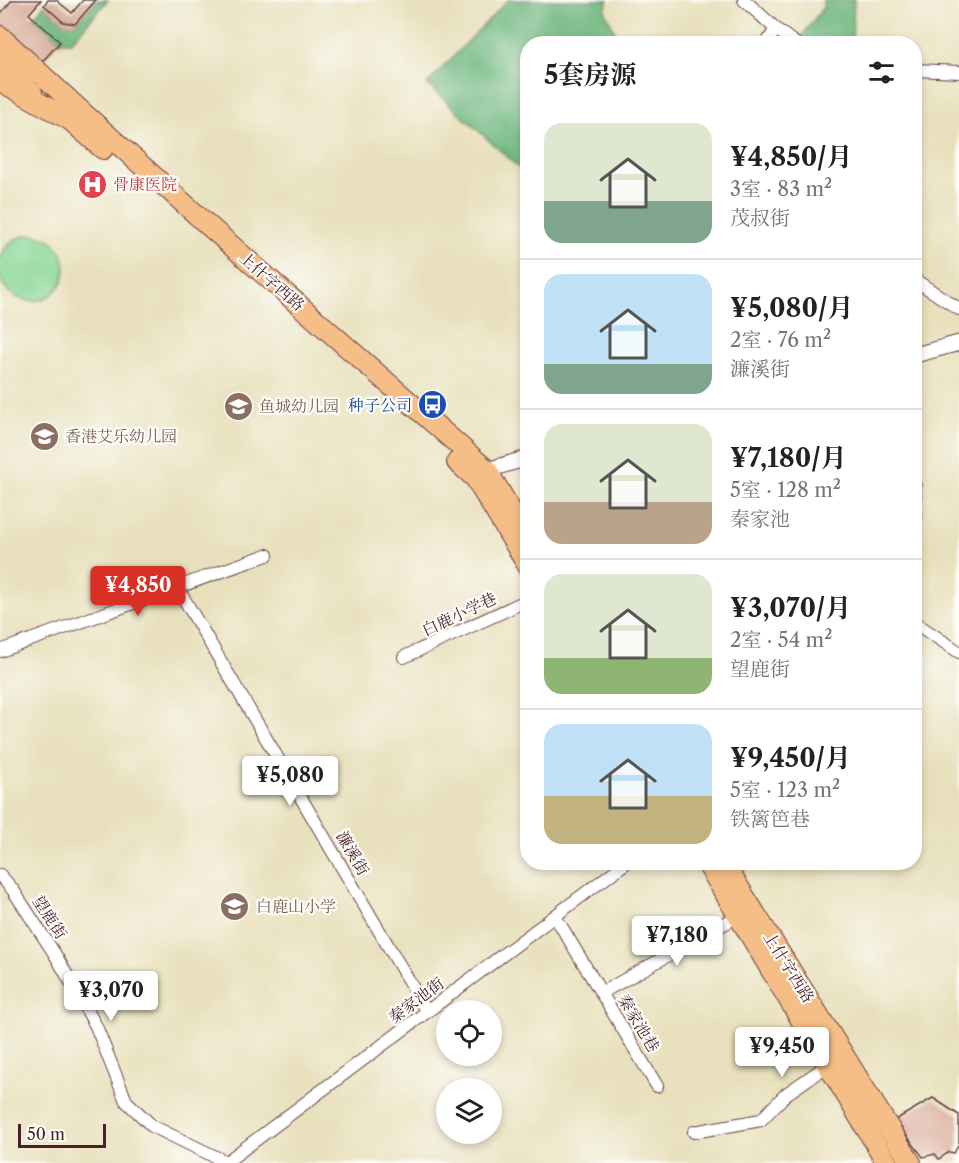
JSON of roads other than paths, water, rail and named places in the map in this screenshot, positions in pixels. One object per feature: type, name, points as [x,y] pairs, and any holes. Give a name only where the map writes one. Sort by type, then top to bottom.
[{"type":"highway","name":"上什字西路","points":[[3,44],[74,115],[481,474],[520,528]]},
{"type":"highway","name":"上什字西路","points":[[0,81],[74,115]]},
{"type":"highway","name":"上什字西路","points":[[481,474],[520,550]]},
{"type":"highway","name":"上什字西路","points":[[711,870],[887,1163]]},
{"type":"highway","name":"上什字西路","points":[[732,870],[911,1163]]},
{"type":"main road","points":[[0,69],[74,115]]},
{"type":"street","points":[[744,0],[785,36]]},
{"type":"street","points":[[771,36],[776,29]]},
{"type":"street","points":[[922,70],[959,72]]},
{"type":"street","points":[[922,285],[959,309]]},
{"type":"street","points":[[922,353],[959,343]]},
{"type":"street","points":[[481,474],[520,461]]},
{"type":"street","points":[[0,651],[267,555]]},
{"type":"street","name":"濂溪街","points":[[177,587],[427,1012]]},
{"type":"street","name":"白鹿小学巷","points":[[404,657],[520,604]]},
{"type":"street","points":[[922,628],[959,652]]},
{"type":"street","name":"秦家池街","points":[[225,1162],[616,870]]},
{"type":"street","name":"望鹿街","points":[[0,875],[13,890],[56,956],[96,1026],[126,1101],[153,1126],[225,1162]]},
{"type":"street","name":"秦家池巷","points":[[555,916],[657,1086]]},
{"type":"street","points":[[601,993],[738,916]]},
{"type":"street","points":[[694,1131],[760,1120],[786,1094],[828,1065]]},
{"type":"place","name":"骨康医院","points":[[92,184]]},
{"type":"place","name":"种子公司","points":[[433,405]]},
{"type":"place","name":"鱼城幼儿园","points":[[238,406]]},
{"type":"place","name":"香港艾乐幼儿园","points":[[44,436]]},
{"type":"place","name":"白鹿山小学","points":[[235,906]]}]
